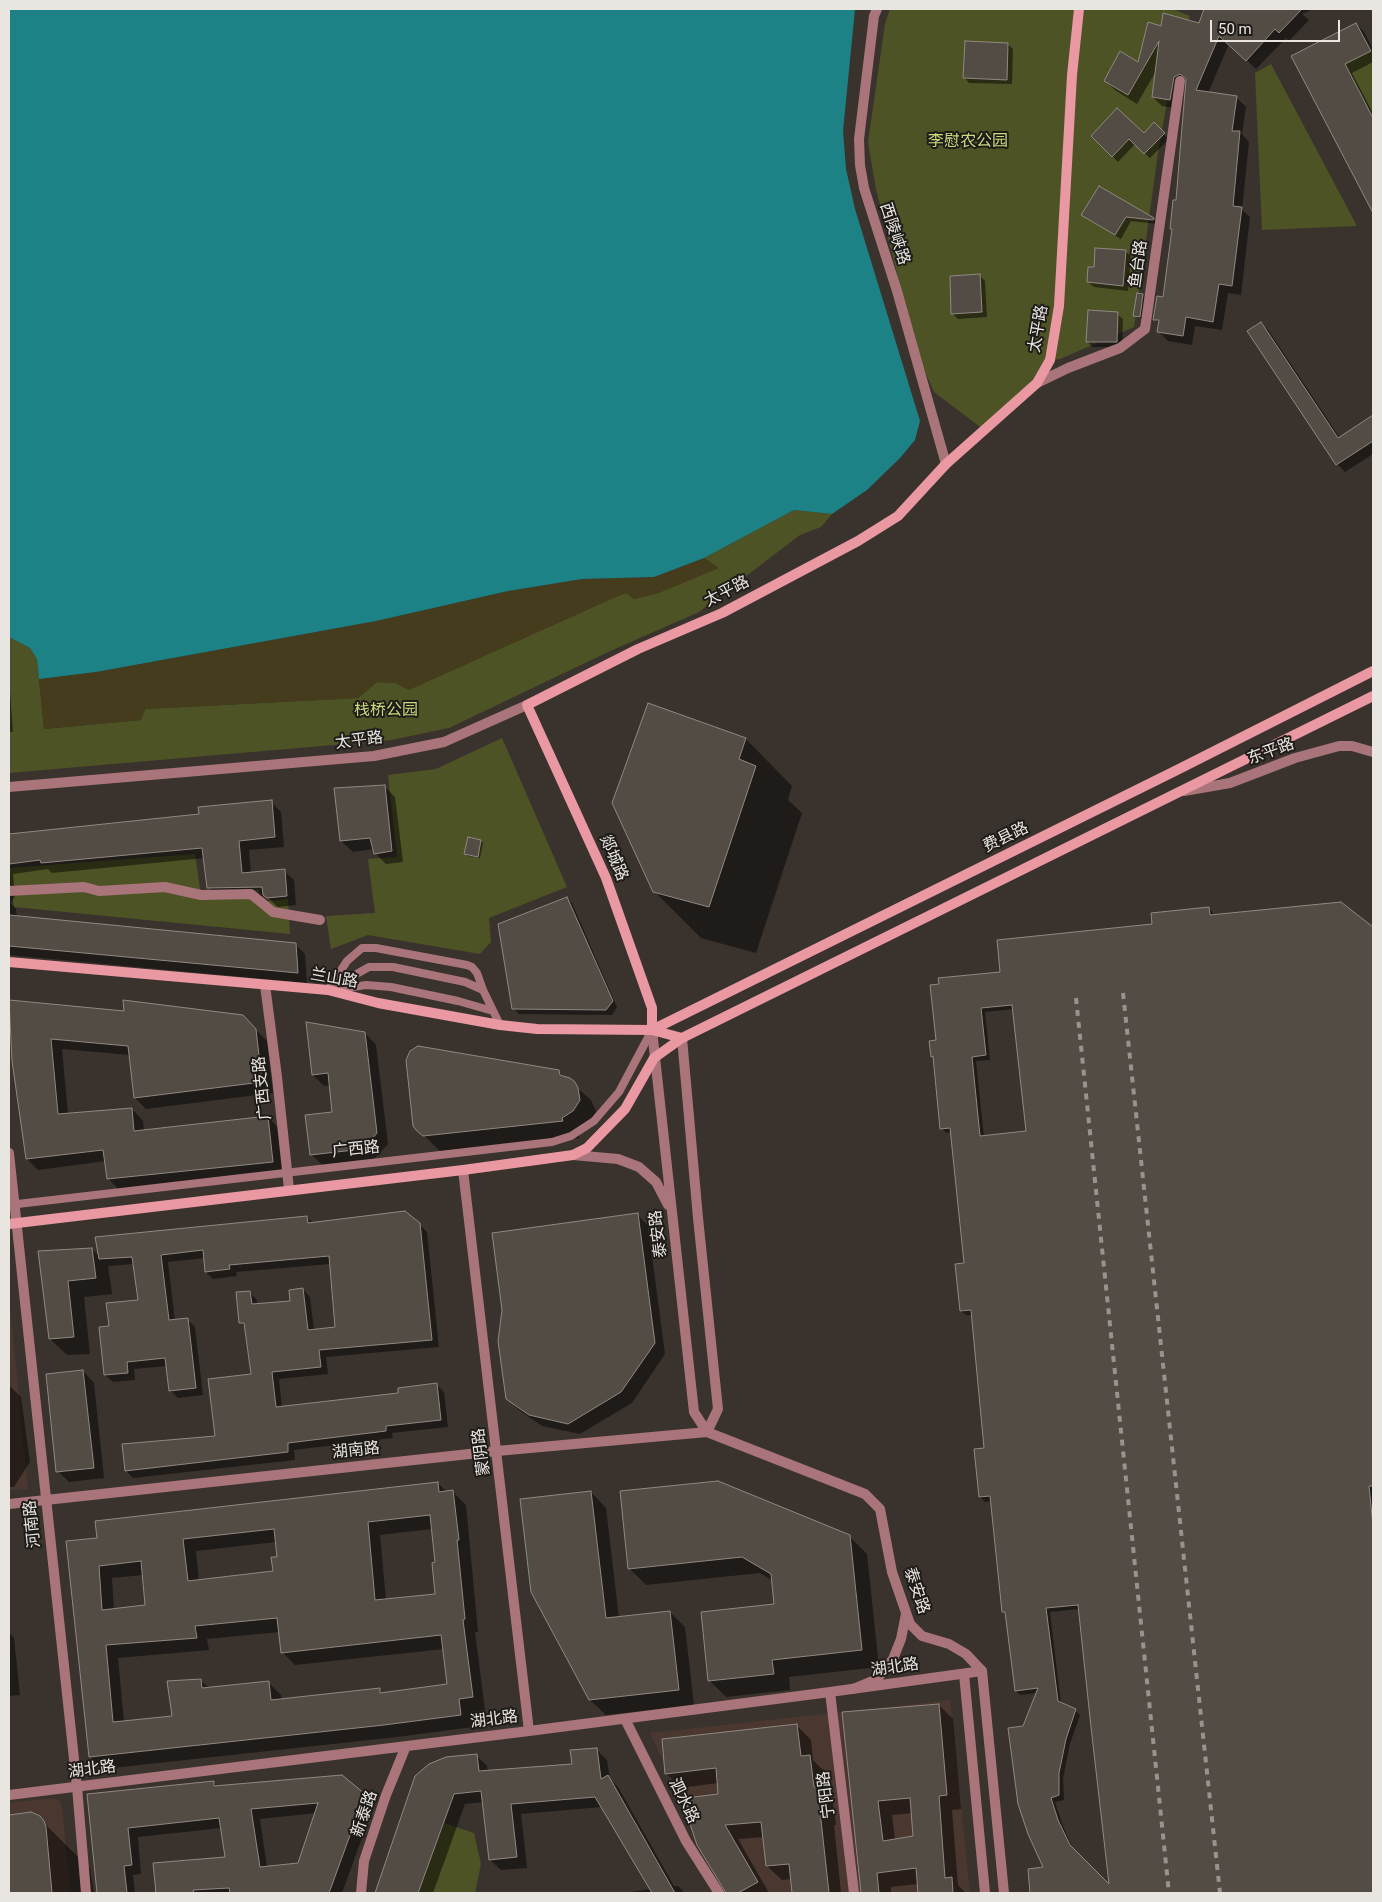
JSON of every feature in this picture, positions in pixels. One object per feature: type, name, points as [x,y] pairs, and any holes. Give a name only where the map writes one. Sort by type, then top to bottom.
[{"type":"main road","name":"太平路","points":[[527,705],[638,649],[722,613],[858,542],[898,516],[946,464],[1036,383],[1050,360],[1059,306],[1072,75],[1079,9]]},
{"type":"main road","name":"费县路","points":[[652,1030],[1178,770],[1373,671]]},
{"type":"main road","points":[[654,1058],[682,1038],[1373,696]]},
{"type":"main road","name":"郯城路","points":[[527,705],[606,878],[652,1008],[652,1030]]},
{"type":"main road","name":"兰山路","points":[[9,962],[328,990],[378,1004],[500,1025],[536,1029],[652,1030]]},
{"type":"main road","points":[[652,1030],[682,1038]]},
{"type":"main road","name":"广西路","points":[[12,1223],[463,1170],[573,1155],[587,1148],[625,1109],[654,1058]]},
{"type":"street","name":"西陵峡路","points":[[877,9],[874,16],[859,138],[860,165],[864,188],[897,291],[946,464]]},
{"type":"street","name":"鱼台路","points":[[1036,383],[1068,368],[1120,348],[1145,329],[1180,81]]},
{"type":"street","name":"太平路","points":[[9,788],[374,756],[444,742],[527,705]]},
{"type":"street","name":"东平路","points":[[1178,792],[1230,783],[1294,758],[1339,746],[1352,746],[1373,752]]},
{"type":"street","points":[[9,891],[84,887],[99,891],[165,887],[201,895],[251,894],[273,912],[320,920]]},
{"type":"street","name":"广西支路","points":[[265,984],[289,1189]]},
{"type":"street","name":"泰安路","points":[[652,1030],[694,1412],[707,1432],[865,1494],[872,1499],[880,1509],[892,1572],[910,1624],[922,1636],[949,1644],[966,1654],[982,1671]]},
{"type":"street","points":[[682,1038],[718,1409],[707,1432]]},
{"type":"street","name":"河南路","points":[[9,1153],[12,1223],[46,1500],[77,1787],[86,1893]]},
{"type":"street","points":[[573,1155],[618,1159],[640,1167],[656,1182],[671,1212]]},
{"type":"street","name":"蒙阴路","points":[[463,1170],[529,1731]]},
{"type":"street","name":"湖南路","points":[[9,1504],[497,1451],[707,1432]]},
{"type":"street","points":[[853,1689],[877,1679],[894,1659],[901,1639],[906,1614]]},
{"type":"street","points":[[982,1671],[1004,1893]]},
{"type":"street","name":"湖北路","points":[[9,1795],[625,1719],[982,1671]]},
{"type":"street","points":[[964,1674],[986,1893]]},
{"type":"street","name":"宁阳路","points":[[830,1692],[854,1893]]},
{"type":"street","name":"泗水路","points":[[625,1719],[686,1841],[719,1893]]},
{"type":"street","name":"新泰路","points":[[361,1893],[364,1861],[386,1795],[406,1746]]},
{"type":"lane","points":[[328,990],[346,961],[362,948],[376,948],[467,965],[472,967],[476,973],[500,1025]]},
{"type":"lane","points":[[328,990],[369,968],[388,966],[465,982],[484,990]]},
{"type":"lane","points":[[328,990],[366,985],[391,987],[458,1001],[493,1011]]},
{"type":"lane","name":"广西路","points":[[12,1204],[552,1142],[571,1136],[594,1120],[620,1092],[652,1030]]},
{"type":"shaded area","points":[[9,1298],[28,1489],[9,1490]]},
{"type":"shaded area","points":[[950,1700],[970,1893],[723,1893],[650,1733]]},
{"type":"shaded area","points":[[52,1798],[59,1800],[62,1807],[71,1893],[9,1893],[9,1803]]},
{"type":"green space","name":"李慰农公园","points":[[890,9],[1172,9],[1190,16],[1174,62],[1158,153],[1134,327],[1060,359],[1050,360],[1037,383],[984,430],[934,392],[917,354],[876,189],[868,142],[885,24]]},
{"type":"green space","points":[[1373,50],[1373,118],[1345,64]]},
{"type":"green space","points":[[1271,64],[1357,226],[1262,230],[1255,73]]},
{"type":"green space","name":"栈桥公园","points":[[794,510],[832,514],[821,527],[800,535],[699,612],[608,652],[449,728],[391,740],[9,773],[9,637],[30,648],[37,659],[44,729],[141,720],[145,709],[358,698],[377,682],[395,683],[626,593],[634,599],[658,593],[718,568],[704,558]]},
{"type":"green space","points":[[502,738],[567,887],[489,918],[491,942],[480,954],[368,935],[331,949],[326,916],[375,913],[368,859],[397,857],[388,775],[436,769]]},
{"type":"green space","points":[[195,854],[201,895],[259,889],[260,902],[288,899],[290,934],[14,907],[9,868]]},
{"type":"green space","points":[[444,1823],[474,1833],[481,1864],[475,1893],[418,1893]]},
{"type":"sand","points":[[704,558],[719,568],[658,593],[634,599],[625,593],[409,690],[395,683],[377,682],[358,698],[145,709],[141,720],[44,729],[39,679],[96,672],[376,621],[508,591],[582,579],[654,577]]},
{"type":"water","points":[[9,9],[855,9],[843,131],[846,169],[855,209],[920,421],[915,440],[900,458],[867,490],[832,514],[794,510],[704,558],[654,577],[582,579],[508,591],[376,621],[96,672],[39,679],[37,659],[30,648],[9,637]]},
{"type":"building","points":[[1204,9],[1302,9],[1279,33],[1275,29],[1246,61],[1219,36],[1196,90],[1237,96],[1232,131],[1240,131],[1233,206],[1242,207],[1232,286],[1219,284],[1213,322],[1186,317],[1183,336],[1157,332],[1159,320],[1153,320],[1157,296],[1163,297],[1172,229],[1170,229],[1173,200],[1176,200],[1186,79],[1180,74],[1174,77],[1170,100],[1152,97],[1159,41],[1128,95],[1104,81],[1120,51],[1138,62],[1148,22],[1161,26],[1163,13],[1199,23]]},
{"type":"building","points":[[1356,23],[1371,51],[1345,64],[1373,118],[1373,213],[1291,56]]},
{"type":"building","points":[[965,41],[1008,43],[1007,80],[963,78]]},
{"type":"building","points":[[1117,108],[1144,133],[1154,122],[1165,133],[1144,154],[1129,139],[1112,157],[1091,136]]},
{"type":"building","points":[[1099,186],[1154,218],[1153,220],[1126,217],[1115,235],[1081,215]]},
{"type":"building","points":[[1095,248],[1126,250],[1123,286],[1087,282],[1088,267],[1094,267]]},
{"type":"building","points":[[980,274],[982,312],[951,314],[950,276]]},
{"type":"building","points":[[1137,293],[1143,294],[1140,317],[1133,316]]},
{"type":"building","points":[[1088,310],[1118,312],[1117,342],[1086,342]]},
{"type":"building","points":[[1261,322],[1338,438],[1373,415],[1373,441],[1336,465],[1247,331]]},
{"type":"building","points":[[648,703],[746,738],[739,759],[756,766],[709,907],[653,892],[612,803]]},
{"type":"building","points":[[385,785],[392,851],[374,854],[370,838],[340,841],[334,788]]},
{"type":"building","points":[[272,800],[275,837],[239,841],[242,873],[285,869],[287,896],[267,898],[263,895],[262,887],[207,888],[202,848],[41,863],[40,860],[9,864],[9,834],[199,814],[198,807]]},
{"type":"building","points":[[468,837],[481,840],[478,857],[464,854]]},
{"type":"building","points":[[567,897],[613,1001],[606,1010],[512,1009],[498,924]]},
{"type":"building","points":[[1341,902],[1373,927],[1373,1486],[1369,1486],[1373,1526],[1373,1893],[1030,1893],[1028,1869],[1043,1867],[1028,1834],[1018,1804],[1008,1728],[1023,1726],[1038,1688],[1015,1691],[1005,1612],[1002,1612],[990,1496],[979,1497],[974,1449],[984,1448],[971,1310],[960,1311],[955,1264],[964,1263],[950,1128],[940,1129],[933,1056],[931,1057],[929,1041],[936,1040],[930,985],[939,984],[938,978],[1000,972],[997,940],[1152,924],[1151,913],[1209,907],[1210,915]],"holes":[[[1012,1005],[1026,1131],[980,1136],[972,1057],[986,1055],[981,1008]],[[1078,1605],[1091,1727],[1109,1884],[1070,1845],[1058,1820],[1051,1798],[1059,1795],[1059,1773],[1066,1739],[1076,1709],[1058,1701],[1046,1608]]]},
{"type":"building","points":[[9,915],[296,943],[298,973],[9,946]]},
{"type":"building","points":[[9,1000],[124,1011],[123,1000],[243,1015],[256,1029],[262,1082],[134,1098],[128,1046],[51,1039],[58,1114],[132,1108],[134,1131],[268,1116],[273,1162],[107,1179],[103,1150],[26,1159],[12,1061]]},
{"type":"building","points":[[306,1022],[365,1032],[377,1133],[363,1149],[310,1155],[305,1115],[332,1112],[328,1073],[312,1075]]},
{"type":"building","points":[[418,1046],[559,1070],[560,1075],[570,1078],[575,1082],[580,1100],[573,1111],[562,1118],[563,1121],[423,1136],[413,1126],[406,1060],[410,1051]]},
{"type":"building","points":[[405,1211],[420,1223],[432,1340],[319,1350],[321,1367],[272,1372],[276,1407],[398,1393],[398,1388],[437,1383],[441,1420],[386,1426],[386,1431],[288,1443],[288,1452],[125,1471],[122,1444],[215,1436],[208,1379],[251,1374],[244,1323],[239,1323],[236,1292],[250,1291],[252,1304],[290,1301],[289,1290],[303,1288],[308,1330],[335,1327],[329,1256],[229,1265],[230,1269],[205,1272],[203,1250],[161,1255],[169,1320],[188,1318],[196,1388],[169,1391],[165,1358],[127,1362],[128,1373],[104,1375],[99,1327],[109,1326],[106,1303],[138,1300],[132,1257],[99,1259],[95,1237],[307,1216],[308,1223]]},
{"type":"building","points":[[638,1213],[655,1343],[621,1392],[568,1424],[529,1415],[506,1399],[498,1341],[502,1310],[492,1233]]},
{"type":"building","points":[[92,1248],[96,1278],[68,1281],[74,1337],[49,1339],[38,1251]]},
{"type":"building","points":[[83,1370],[94,1468],[56,1472],[46,1374]]},
{"type":"building","points":[[718,1481],[850,1535],[862,1650],[772,1660],[774,1674],[708,1681],[701,1612],[774,1604],[771,1574],[742,1557],[628,1569],[620,1491]]},
{"type":"building","points":[[438,1482],[439,1492],[453,1490],[459,1540],[457,1540],[465,1619],[463,1620],[473,1697],[459,1699],[461,1715],[89,1757],[66,1541],[97,1538],[95,1521]],"holes":[[[430,1515],[435,1562],[432,1563],[435,1594],[375,1600],[368,1522]],[[274,1529],[277,1557],[271,1557],[273,1571],[188,1581],[183,1539]],[[141,1561],[145,1605],[102,1610],[99,1566]],[[277,1618],[281,1653],[441,1635],[447,1684],[380,1693],[380,1688],[271,1700],[269,1681],[202,1688],[201,1679],[167,1681],[172,1716],[113,1722],[106,1645],[197,1638],[195,1626]]]},
{"type":"building","points":[[591,1491],[606,1618],[670,1611],[679,1690],[589,1700],[531,1592],[520,1499]]},
{"type":"building","points":[[939,1704],[947,1795],[939,1796],[945,1878],[952,1877],[953,1893],[918,1893],[916,1868],[877,1873],[879,1893],[861,1893],[842,1712]],"holes":[[[910,1798],[913,1836],[883,1841],[878,1801]]]},
{"type":"building","points":[[797,1724],[801,1756],[810,1755],[814,1787],[820,1787],[822,1811],[820,1811],[829,1893],[792,1893],[789,1864],[766,1866],[761,1822],[725,1825],[758,1882],[738,1893],[726,1893],[697,1845],[690,1824],[686,1798],[718,1794],[716,1768],[665,1774],[662,1739]]},
{"type":"building","points":[[597,1748],[601,1779],[608,1775],[675,1893],[652,1893],[595,1797],[511,1804],[517,1857],[489,1860],[481,1791],[454,1794],[418,1893],[375,1893],[415,1776],[429,1764],[446,1757],[477,1754],[479,1771],[572,1764],[570,1750]]},
{"type":"building","points":[[342,1775],[365,1794],[329,1893],[230,1893],[229,1888],[193,1890],[194,1893],[156,1893],[153,1863],[225,1857],[219,1818],[128,1828],[132,1865],[124,1866],[127,1893],[97,1893],[87,1794],[214,1781],[214,1786]],"holes":[[[318,1803],[298,1863],[260,1867],[251,1809]]]},
{"type":"building","points":[[31,1812],[40,1816],[46,1827],[52,1893],[9,1893],[9,1815]]},
{"type":"railway","points":[[1123,993],[1220,1893]]},
{"type":"railway","points":[[1076,998],[1169,1893]]}]
